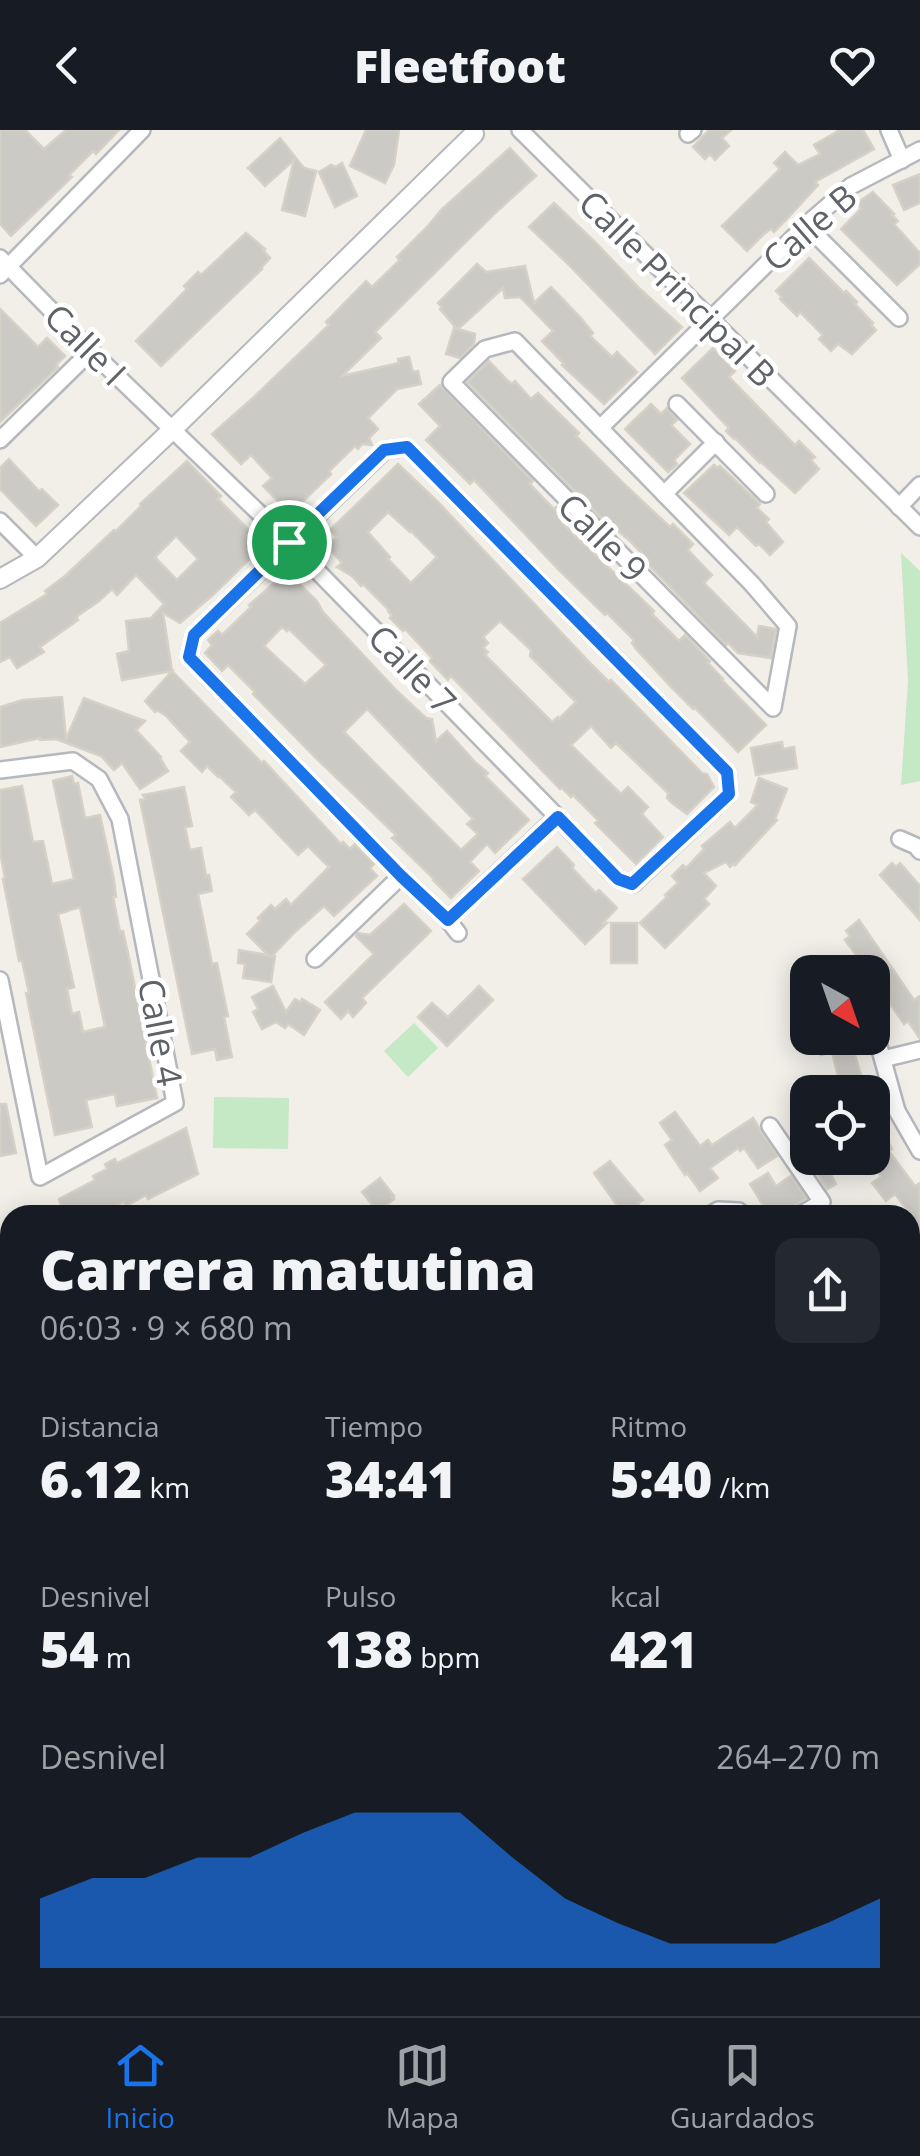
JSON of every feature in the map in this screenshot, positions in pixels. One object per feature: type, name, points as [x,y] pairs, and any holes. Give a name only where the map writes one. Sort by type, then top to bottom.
[{"type":"street","points":[[3,266],[142,130]]},
{"type":"street","name":"Calle Principal B","points":[[520,130],[920,527]]},
{"type":"street","points":[[889,130],[902,160]]},
{"type":"street","points":[[0,580],[37,558],[476,131]]},
{"type":"street","name":"Calle B","points":[[600,428],[806,225],[851,186],[920,150]]},
{"type":"street","points":[[806,225],[899,318]]},
{"type":"street","name":"Calle I","points":[[3,266],[173,429]]},
{"type":"street","name":"Calle 9","points":[[515,341],[664,494],[788,626],[773,708],[451,382],[485,349],[515,341]]},
{"type":"street","points":[[0,440],[91,351]]},
{"type":"street","points":[[678,404],[766,494]]},
{"type":"street","name":"Calle 7","points":[[173,429],[289,542],[618,879],[632,884],[729,794],[727,772],[407,447],[384,450],[289,542]]},
{"type":"street","points":[[664,494],[716,442]]},
{"type":"street","points":[[900,506],[920,485]]},
{"type":"street","points":[[0,521],[37,558]]},
{"type":"street","points":[[289,542],[194,635],[189,657],[401,876],[453,927],[558,817]]},
{"type":"street","name":"Calle 4","points":[[0,770],[74,761],[99,779],[120,819],[175,1102],[40,1177],[1,987]]},
{"type":"street","points":[[900,839],[920,852]]},
{"type":"street","points":[[315,960],[401,876]]},
{"type":"street","points":[[883,1059],[920,1050]]},
{"type":"street","points":[[882,1055],[896,1111],[920,1151]]},
{"type":"street","points":[[770,1126],[822,1202],[817,1205]]},
{"type":"green space","points":[[901,553],[920,571],[920,781],[901,785],[908,681]]},
{"type":"green space","points":[[414,1023],[438,1048],[408,1077],[384,1051]]},
{"type":"green space","points":[[214,1097],[289,1098],[288,1149],[213,1148]]},
{"type":"building","points":[[0,130],[25,130],[44,149],[66,130],[119,130],[96,154],[93,151],[11,236],[0,224]]},
{"type":"building","points":[[366,130],[399,130],[394,165],[385,183],[350,166]]},
{"type":"building","points":[[709,130],[731,130],[722,138],[729,146],[715,160],[710,154],[705,159],[693,147]]},
{"type":"building","points":[[840,130],[863,130],[874,149],[815,182],[818,185],[786,220],[747,251],[722,226],[780,169],[774,163],[785,152],[798,165],[820,154],[814,145]]},
{"type":"building","points":[[280,138],[304,168],[316,171],[305,216],[282,210],[294,160],[265,186],[248,168]]},
{"type":"building","points":[[510,148],[536,176],[375,332],[381,338],[342,376],[399,363],[398,359],[409,357],[421,384],[397,389],[368,418],[378,429],[369,438],[372,445],[362,444],[358,449],[355,446],[290,514],[263,486],[272,478],[251,455],[241,464],[212,434],[329,325],[326,322],[366,281],[372,287],[442,209]]},
{"type":"building","points":[[342,163],[357,196],[335,207],[319,172]]},
{"type":"building","points":[[920,174],[920,203],[904,210],[893,185]]},
{"type":"building","points":[[873,192],[894,214],[898,221],[894,224],[920,253],[920,264],[897,285],[841,229],[861,209],[857,203]]},
{"type":"building","points":[[554,203],[682,327],[655,354],[529,227]]},
{"type":"building","points":[[246,233],[270,258],[161,366],[136,341],[187,289],[184,286],[198,272],[201,275]]},
{"type":"building","points":[[809,258],[857,302],[873,323],[876,330],[852,354],[838,344],[831,351],[819,339],[823,335],[800,312],[797,316],[776,291]]},
{"type":"building","points":[[477,264],[486,272],[525,266],[534,303],[551,287],[593,333],[590,336],[612,357],[617,352],[637,372],[604,404],[542,341],[553,331],[520,297],[505,298],[503,288],[458,329],[475,334],[474,344],[460,358],[446,354],[454,328],[457,329],[438,303]]},
{"type":"building","points":[[0,309],[38,347],[47,338],[65,356],[0,422]]},
{"type":"building","points":[[713,348],[735,371],[729,377],[795,445],[799,441],[815,457],[811,460],[819,469],[795,493],[726,431],[729,428],[682,378]]},
{"type":"building","points":[[489,361],[531,399],[538,393],[624,484],[693,544],[688,550],[712,575],[704,583],[757,637],[759,626],[776,629],[771,658],[738,653],[726,645],[630,541],[615,532],[467,382]]},
{"type":"building","points":[[440,385],[533,481],[530,484],[547,502],[567,515],[562,523],[654,611],[652,614],[679,641],[685,635],[766,725],[738,752],[672,688],[636,649],[634,640],[559,570],[474,480],[470,484],[426,440],[440,426],[419,404]]},
{"type":"building","points":[[651,404],[661,414],[667,408],[677,420],[671,425],[690,444],[668,472],[625,429]]},
{"type":"building","points":[[9,459],[58,505],[36,526],[0,489],[0,468]]},
{"type":"building","points":[[187,461],[264,545],[180,623],[163,613],[172,671],[122,680],[117,654],[129,651],[126,621],[151,618],[164,604],[136,575],[117,595],[112,589],[40,647],[44,652],[17,668],[10,657],[0,662],[0,623],[47,594],[45,591],[116,531]],"holes":[[[176,536],[198,559],[177,580],[155,557]]]},
{"type":"building","points":[[398,464],[592,665],[707,774],[714,787],[687,814],[616,743],[611,748],[591,726],[571,745],[621,794],[628,787],[648,807],[642,814],[663,837],[636,864],[573,795],[560,789],[451,676],[448,680],[363,584],[337,567],[342,563],[327,546],[337,537],[330,530]],"holes":[[[388,512],[437,557],[411,583],[368,532]],[[500,621],[576,702],[559,719],[552,722],[485,655],[488,652],[483,648],[488,643],[483,637]]]},
{"type":"building","points":[[714,465],[720,466],[760,504],[757,508],[783,542],[770,555],[737,527],[729,535],[684,493]]},
{"type":"building","points":[[287,572],[397,691],[432,719],[436,741],[447,731],[529,820],[495,853],[487,844],[470,862],[479,871],[451,898],[392,838],[396,835],[228,665],[222,671],[205,653],[212,645],[208,640],[218,631],[222,635]],"holes":[[[282,627],[289,629],[326,665],[305,684],[264,646]],[[367,709],[473,819],[467,824],[478,834],[461,850],[344,732]]]},
{"type":"building","points":[[172,671],[341,844],[350,849],[355,844],[374,864],[370,868],[377,876],[334,916],[324,906],[272,956],[271,982],[243,978],[245,964],[238,963],[239,950],[268,955],[247,934],[271,905],[275,909],[286,899],[291,905],[329,867],[308,846],[298,855],[255,810],[249,815],[231,797],[236,792],[219,776],[207,766],[202,772],[181,751],[190,742],[166,716],[155,712],[145,701]]},
{"type":"building","points":[[62,697],[66,739],[84,698],[145,721],[136,730],[161,757],[168,771],[140,789],[122,763],[114,770],[101,756],[56,739],[40,738],[0,747],[0,707],[23,700]]},
{"type":"building","points":[[782,742],[783,749],[794,747],[797,768],[756,775],[751,748]]},
{"type":"building","points":[[72,776],[74,784],[78,783],[85,818],[100,815],[120,932],[123,931],[157,1098],[117,1106],[115,1094],[86,1100],[92,1127],[55,1135],[0,852],[0,790],[22,786],[33,842],[43,841],[52,884],[74,879],[53,781]],"holes":[[[80,907],[105,1027],[83,1032],[79,1012],[72,1014],[67,989],[74,987],[58,914]]]},
{"type":"building","points":[[759,778],[787,789],[777,820],[735,865],[730,867],[726,862],[704,873],[716,886],[704,899],[709,904],[665,948],[640,923],[667,897],[678,883],[672,876],[683,865],[686,868],[704,849],[702,846],[730,822],[735,828],[758,805],[751,802]]},
{"type":"building","points":[[184,787],[192,826],[185,827],[190,850],[201,848],[206,876],[209,875],[212,891],[198,894],[212,964],[217,963],[228,1016],[224,1017],[232,1057],[217,1060],[215,1049],[192,1054],[140,800],[146,799],[143,795]]},
{"type":"building","points":[[557,847],[596,893],[599,890],[617,908],[585,944],[523,879]]},
{"type":"building","points":[[892,863],[896,867],[900,863],[920,886],[920,920],[880,875]]},
{"type":"building","points":[[404,904],[431,931],[362,998],[366,1003],[353,1017],[348,1011],[341,1019],[325,1002],[374,954],[356,936],[370,935]]},
{"type":"building","points":[[859,920],[883,955],[856,955],[845,940],[850,936],[846,931]]},
{"type":"building","points":[[611,923],[637,923],[637,963],[611,963]]},
{"type":"building","points":[[890,965],[914,1000],[920,996],[920,1039],[908,1021],[904,1024],[890,1004]]},
{"type":"building","points":[[273,986],[286,1012],[295,999],[320,1010],[304,1035],[288,1024],[285,1028],[276,1022],[262,1029],[253,1012],[258,1009],[252,997]]},
{"type":"building","points":[[479,986],[493,1000],[447,1046],[418,1017],[432,1003],[448,1017]]},
{"type":"building","points":[[833,1055],[855,1055],[861,1075],[838,1075]]},
{"type":"building","points":[[0,1104],[6,1104],[16,1153],[0,1156]]},
{"type":"building","points":[[675,1112],[700,1146],[708,1140],[712,1145],[753,1118],[777,1156],[758,1168],[744,1148],[738,1148],[710,1168],[718,1178],[700,1191],[665,1145],[672,1140],[660,1123]]},
{"type":"building","points":[[186,1128],[198,1174],[128,1205],[61,1205],[59,1199],[95,1180],[93,1176],[107,1169],[105,1164],[115,1159],[117,1163]]},
{"type":"building","points":[[890,1152],[915,1186],[920,1183],[920,1205],[903,1205],[895,1194],[886,1201],[872,1183],[880,1175],[890,1175]]},
{"type":"building","points":[[610,1161],[643,1200],[639,1205],[617,1205],[594,1173]]},
{"type":"building","points":[[768,1173],[776,1186],[791,1176],[806,1198],[796,1205],[763,1205],[750,1184]]},
{"type":"building","points":[[818,1175],[831,1175],[836,1184],[827,1189]]},
{"type":"building","points":[[380,1178],[394,1199],[387,1205],[372,1205],[362,1192]]},
{"type":"route","points":[[407,447],[727,772],[729,794],[632,884],[618,879],[558,817],[448,920],[189,657],[194,635],[289,542],[384,450],[407,447]]}]
